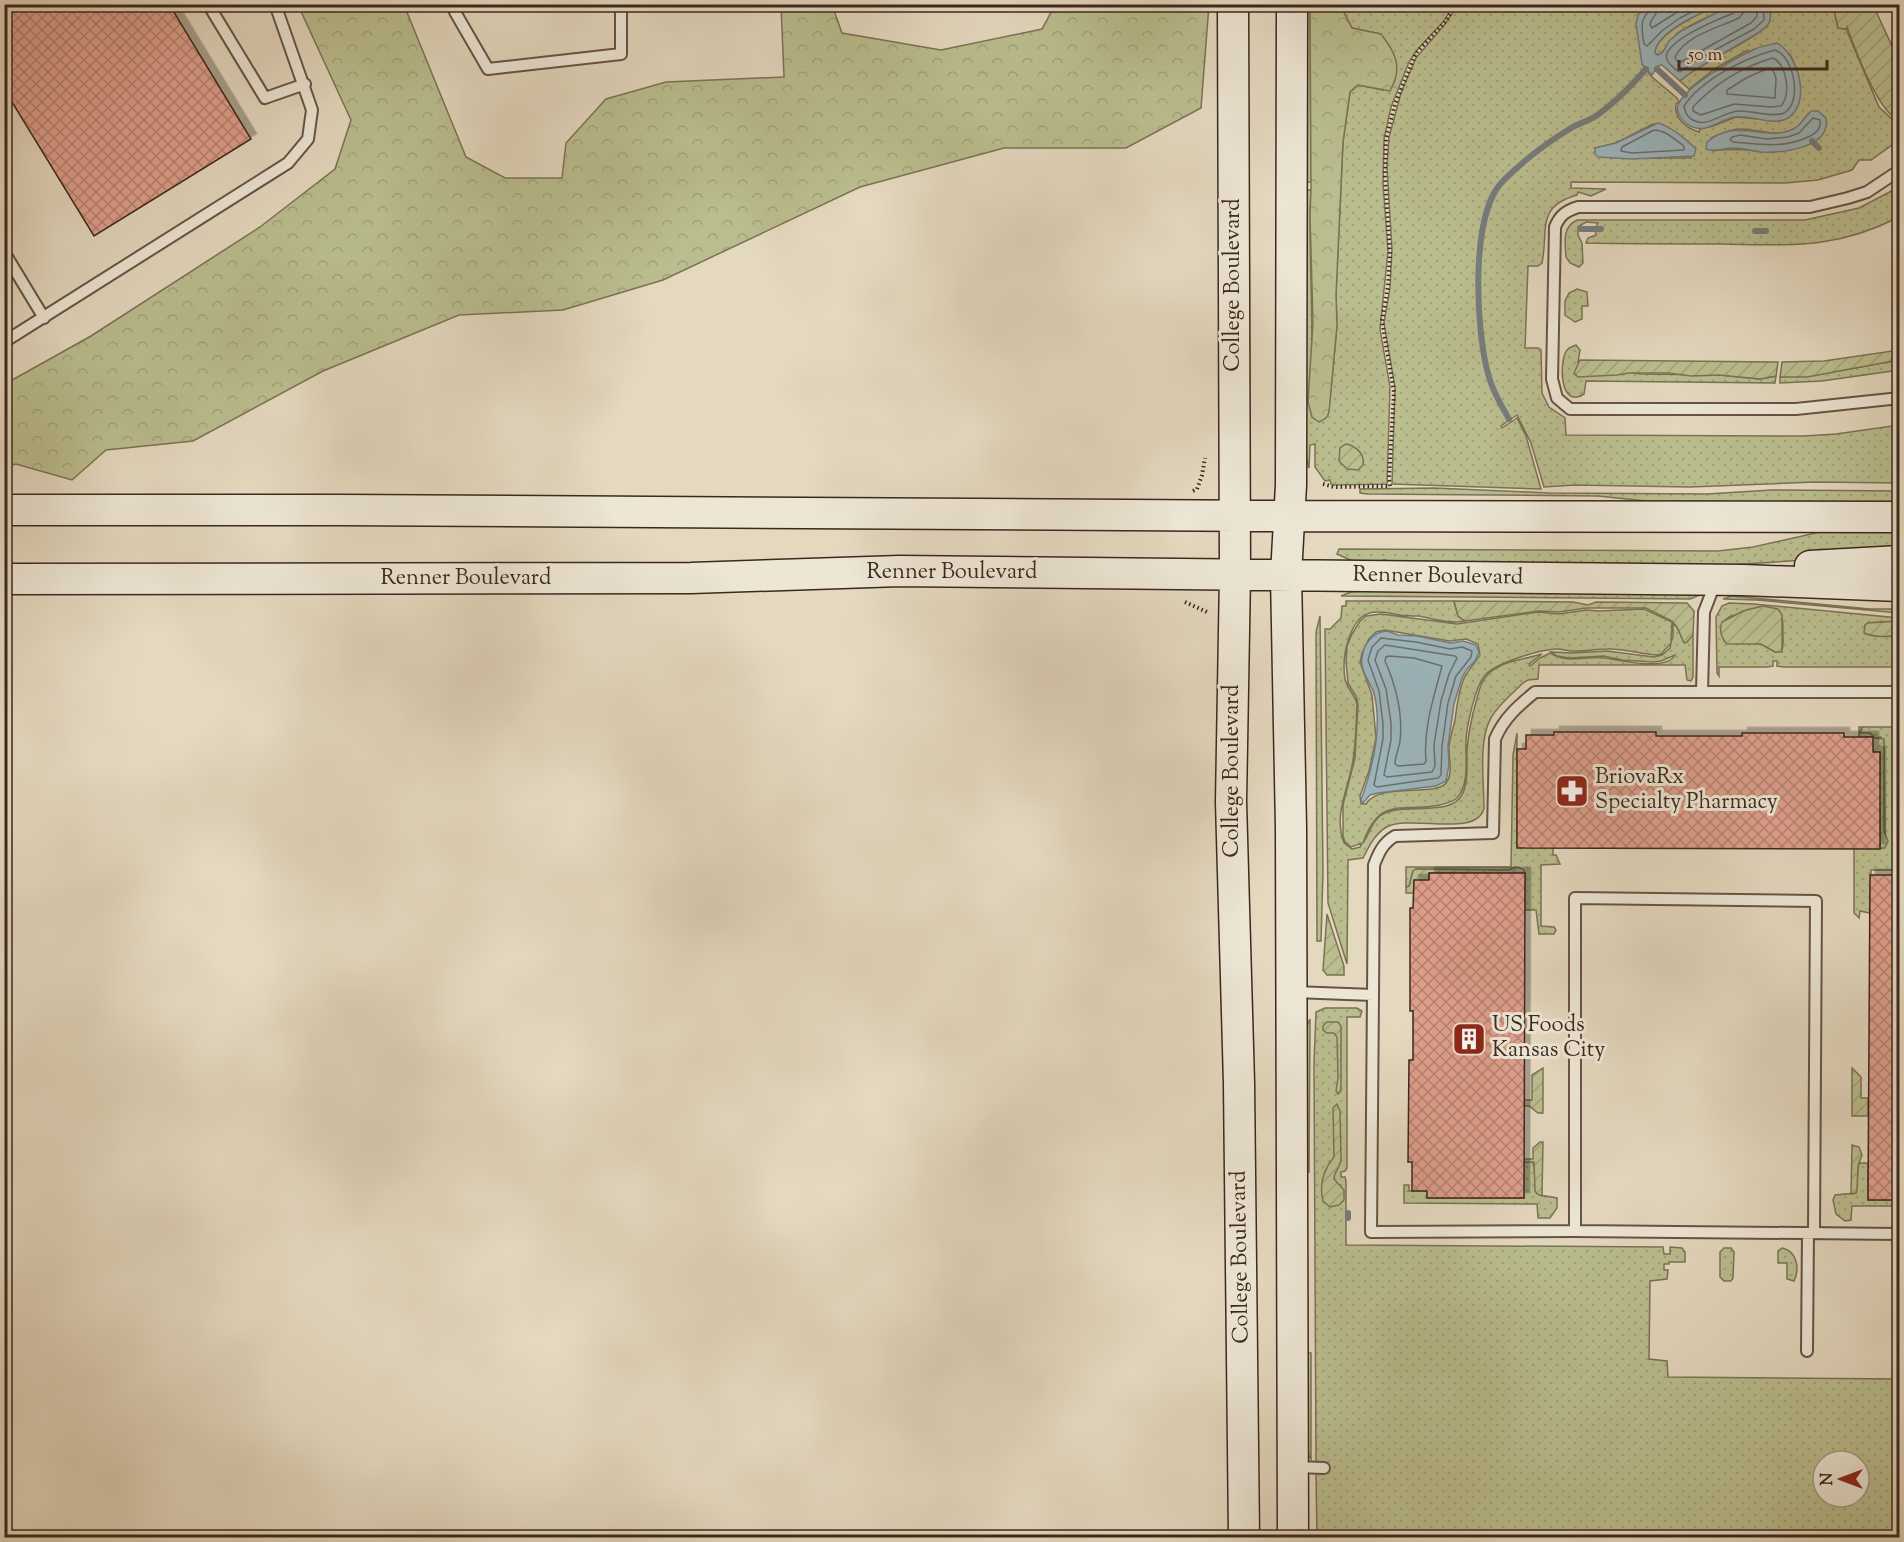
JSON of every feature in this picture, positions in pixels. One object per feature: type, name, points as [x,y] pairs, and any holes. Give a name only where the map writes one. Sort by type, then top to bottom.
[{"type":"main road","name":"College Boulevard","points":[[1233,4],[1235,574],[1231,802],[1239,1083],[1244,1538]]},
{"type":"main road","points":[[1292,4],[1291,485],[1286,576],[1291,828],[1293,1538]]},
{"type":"main road","points":[[4,510],[1899,517]]},
{"type":"main road","points":[[1730,580],[1809,567],[1899,561]]},
{"type":"main road","name":"Renner Boulevard","points":[[4,579],[679,578],[900,571],[1730,580],[1899,586]]},
{"type":"lane","points":[[208,4],[266,98],[304,84]]},
{"type":"lane","points":[[4,342],[288,163],[308,139],[312,110],[275,4]]},
{"type":"lane","points":[[454,4],[456,12],[488,69],[621,54],[621,4]]},
{"type":"lane","points":[[1899,170],[1867,192],[1810,207],[1578,207],[1567,211],[1558,218],[1555,227],[1552,379],[1557,398],[1570,409],[1796,409],[1899,398]]},
{"type":"lane","points":[[4,252],[44,318]]},
{"type":"lane","points":[[1702,692],[1704,612],[1730,580]]},
{"type":"lane","points":[[1899,692],[1534,692],[1509,714],[1501,725],[1496,739],[1493,833],[1395,836],[1386,842],[1374,865],[1371,1232],[1899,1234]]},
{"type":"lane","points":[[1575,1231],[1575,898],[1816,901],[1807,1351]]},
{"type":"lane","points":[[1290,992],[1373,995]]},
{"type":"lane","points":[[1293,1467],[1324,1468]]},
{"type":"path","points":[[1323,484],[1334,487],[1390,486],[1394,392],[1382,321],[1390,255],[1385,176],[1386,139],[1397,96],[1416,53],[1446,21],[1456,4]]},
{"type":"path","points":[[1197,489],[1203,475],[1205,458]]},
{"type":"path","points":[[1185,602],[1207,612]]},
{"type":"green space","points":[[1310,4],[1311,182],[1307,182],[1307,5]]},
{"type":"green space","points":[[298,5],[404,5],[466,157],[505,178],[562,178],[566,143],[606,99],[666,82],[784,77],[781,5],[832,5],[842,33],[941,50],[1042,29],[1055,5],[1209,5],[1201,108],[1126,148],[1004,148],[860,187],[663,280],[563,310],[459,315],[323,371],[193,441],[106,450],[72,480],[16,464],[5,467],[5,384],[91,336],[260,227],[335,169],[351,120]]},
{"type":"green space","points":[[1310,5],[1340,5],[1352,28],[1381,34],[1394,54],[1397,68],[1390,91],[1358,85],[1350,92],[1343,142],[1336,295],[1337,325],[1328,414],[1319,422],[1312,417],[1308,402],[1313,322],[1310,216]]},
{"type":"green space","points":[[1340,5],[1454,5],[1443,22],[1409,62],[1391,107],[1384,139],[1383,184],[1388,251],[1380,329],[1390,387],[1387,484],[1333,485],[1330,480],[1325,481],[1315,467],[1315,444],[1310,445],[1309,468],[1305,453],[1307,190],[1311,190],[1312,323],[1308,402],[1330,401],[1337,325],[1336,295],[1343,142],[1350,92],[1358,85],[1383,90],[1381,34],[1352,28]]},
{"type":"green space","points":[[1458,5],[1649,5],[1643,8],[1642,64],[1652,77],[1677,98],[1679,102],[1676,104],[1677,114],[1682,122],[1699,132],[1700,129],[1736,117],[1780,121],[1797,89],[1795,65],[1790,54],[1756,49],[1749,52],[1748,50],[1716,68],[1689,89],[1680,81],[1764,29],[1770,18],[1768,5],[1833,5],[1838,28],[1846,29],[1879,107],[1899,123],[1899,140],[1871,160],[1859,160],[1852,170],[1818,180],[1785,183],[1571,182],[1571,188],[1606,189],[1591,196],[1578,192],[1577,195],[1555,206],[1549,213],[1546,221],[1542,263],[1538,266],[1528,266],[1525,348],[1541,350],[1542,393],[1549,407],[1565,418],[1566,435],[1804,436],[1899,425],[1899,483],[1815,482],[1690,487],[1575,485],[1544,487],[1531,443],[1517,415],[1501,426],[1502,428],[1517,418],[1526,436],[1541,489],[1392,484],[1395,387],[1384,323],[1390,288],[1392,249],[1387,167],[1389,137],[1401,93],[1416,58]],"holes":[[[1809,113],[1779,151],[1730,149],[1713,151],[1711,138],[1721,133],[1739,129],[1782,133],[1796,128]],[[1653,124],[1663,125],[1689,143],[1691,158],[1615,158],[1595,148],[1616,143]]]},
{"type":"green space","points":[[1723,5],[1738,5],[1688,27],[1678,33],[1659,55],[1655,53],[1663,38],[1682,23]]},
{"type":"green space","points":[[1833,5],[1873,5],[1899,61],[1899,120],[1883,106],[1875,93],[1847,27],[1846,29],[1838,28]]},
{"type":"green space","points":[[1899,187],[1899,217],[1876,228],[1832,240],[1790,245],[1586,243],[1588,238],[1596,235],[1595,229],[1598,223],[1586,222],[1578,227],[1583,263],[1579,267],[1570,263],[1566,257],[1567,231],[1577,220],[1805,220],[1859,208]]},
{"type":"green space","points":[[1577,289],[1587,292],[1588,306],[1582,306],[1582,319],[1575,322],[1565,315],[1565,301],[1569,293]]},
{"type":"green space","points":[[1576,345],[1580,350],[1578,362],[1640,374],[1719,375],[1760,379],[1776,376],[1775,383],[1586,381],[1584,394],[1576,397],[1570,395],[1566,390],[1562,373],[1564,355],[1570,347]]},
{"type":"green space","points":[[1899,350],[1899,360],[1807,377],[1780,377],[1782,362],[1824,361]]},
{"type":"green space","points":[[1580,360],[1778,362],[1776,376],[1760,379],[1669,373],[1578,377],[1574,373]]},
{"type":"green space","points":[[1899,360],[1899,370],[1822,381],[1780,383],[1780,377],[1816,375]]},
{"type":"green space","points":[[1346,444],[1361,454],[1363,465],[1358,470],[1347,469],[1339,461],[1340,448]]},
{"type":"green space","points":[[1435,488],[1550,493],[1707,494],[1772,490],[1899,491],[1900,504],[1694,506],[1598,496],[1360,493],[1360,489]]},
{"type":"green space","points":[[1900,529],[1899,554],[1699,567],[1387,564],[1386,560],[1383,560],[1383,564],[1355,562],[1337,554],[1339,549],[1718,551],[1753,547],[1820,532]]},
{"type":"green space","points":[[1365,590],[1700,595],[1690,599],[1341,596]]},
{"type":"green space","points":[[1732,596],[1870,609],[1899,609],[1899,613],[1723,599]]},
{"type":"green space","points":[[1346,601],[1454,601],[1458,616],[1465,621],[1448,622],[1419,616],[1375,612],[1363,616],[1353,628],[1346,648],[1344,669],[1346,682],[1357,704],[1355,740],[1353,760],[1343,801],[1340,822],[1344,843],[1352,849],[1360,847],[1362,843],[1351,847],[1345,842],[1343,805],[1355,758],[1358,704],[1348,683],[1346,662],[1347,646],[1352,634],[1366,616],[1381,614],[1457,624],[1538,612],[1559,614],[1587,610],[1644,609],[1672,622],[1671,642],[1673,624],[1682,638],[1693,635],[1693,677],[1691,681],[1687,680],[1685,665],[1539,665],[1538,679],[1523,683],[1497,709],[1487,727],[1483,750],[1484,808],[1479,817],[1469,822],[1456,824],[1396,824],[1385,828],[1378,834],[1363,858],[1348,860],[1347,964],[1328,903],[1325,629],[1330,629],[1341,618],[1342,606],[1346,606]],"holes":[[[1385,630],[1449,641],[1466,639],[1478,644],[1480,655],[1466,674],[1460,691],[1449,746],[1450,770],[1446,783],[1431,789],[1382,793],[1373,797],[1366,804],[1361,804],[1360,796],[1369,771],[1376,738],[1372,695],[1360,662],[1369,639],[1376,632]],[[1671,643],[1670,648],[1662,655],[1654,657],[1607,651],[1551,652],[1557,656],[1569,658],[1604,656],[1653,662],[1675,655],[1670,660],[1654,664],[1598,657],[1570,659],[1557,657],[1550,653],[1530,666],[1529,664],[1542,654],[1509,662],[1530,654],[1559,649],[1573,651],[1613,649],[1657,655],[1661,654]],[[1509,662],[1487,676],[1478,694],[1468,741],[1466,780],[1464,790],[1459,799],[1442,807],[1388,812],[1377,819],[1363,843],[1377,818],[1385,812],[1393,809],[1440,805],[1457,798],[1464,786],[1466,740],[1472,706],[1485,675],[1491,670],[1499,666]]]},
{"type":"green space","points":[[1454,601],[1573,602],[1588,605],[1596,602],[1687,603],[1694,611],[1693,635],[1684,643],[1672,621],[1646,608],[1539,611],[1465,621],[1458,616]]},
{"type":"green space","points":[[1729,603],[1754,604],[1899,618],[1899,621],[1868,623],[1871,635],[1896,636],[1899,634],[1899,667],[1784,667],[1777,666],[1777,661],[1773,661],[1773,666],[1767,667],[1719,667],[1719,676],[1717,673],[1716,617],[1722,606]],"holes":[[[1758,607],[1776,610],[1781,615],[1782,651],[1775,652],[1761,644],[1724,641],[1722,623],[1729,617]]]},
{"type":"green space","points":[[1763,606],[1778,609],[1782,615],[1782,652],[1775,652],[1761,644],[1727,644],[1721,633],[1722,622],[1743,611]]},
{"type":"green space","points":[[1320,616],[1323,872],[1321,941],[1317,941],[1316,632]]},
{"type":"green space","points":[[1899,621],[1899,634],[1882,636],[1864,633],[1865,625],[1868,623]]},
{"type":"green space","points":[[1859,727],[1863,727],[1860,733],[1870,733],[1875,738],[1884,739],[1884,831],[1888,841],[1885,848],[1880,848],[1878,781],[1880,781],[1880,752],[1873,752],[1872,737],[1859,737]]},
{"type":"green space","points":[[1863,727],[1899,727],[1899,870],[1871,870],[1870,913],[1860,911],[1859,918],[1854,913],[1854,848],[1883,848],[1885,833],[1884,741],[1881,737],[1875,738],[1870,733],[1860,733]]},
{"type":"green space","points":[[1517,733],[1517,846],[1553,847],[1553,855],[1556,855],[1560,864],[1541,865],[1541,926],[1554,927],[1556,930],[1554,934],[1539,934],[1536,910],[1525,910],[1525,873],[1515,867],[1509,870],[1416,869],[1413,871],[1409,886],[1406,887],[1406,867],[1511,867],[1513,755]]},
{"type":"green space","points":[[1517,867],[1523,869],[1525,873],[1429,873],[1429,880],[1414,893],[1406,893],[1406,887],[1409,886],[1413,871],[1416,869],[1509,870]]},
{"type":"green space","points":[[1327,914],[1344,966],[1344,975],[1327,975],[1323,970]]},
{"type":"green space","points":[[1325,1008],[1357,1008],[1362,1011],[1360,1017],[1347,1017],[1347,1168],[1341,1172],[1341,1177],[1345,1177],[1346,1181],[1346,1245],[1663,1247],[1664,1254],[1670,1254],[1670,1247],[1682,1248],[1685,1252],[1685,1262],[1664,1264],[1664,1270],[1668,1270],[1667,1279],[1650,1281],[1649,1359],[1667,1361],[1668,1377],[1899,1379],[1899,1537],[1317,1537],[1316,1474],[1324,1473],[1324,1462],[1316,1462],[1314,1063],[1316,1012]]},
{"type":"green space","points":[[1310,1019],[1309,1172],[1305,1172],[1305,1031]]},
{"type":"green space","points":[[1327,1022],[1338,1022],[1341,1026],[1341,1091],[1338,1094],[1336,1091],[1337,1037],[1334,1033],[1327,1033],[1323,1030]]},
{"type":"green space","points":[[1543,1068],[1543,1113],[1538,1113],[1529,1106],[1524,1106],[1524,1100],[1532,1100],[1532,1075]]},
{"type":"green space","points":[[1852,1068],[1861,1077],[1861,1098],[1868,1098],[1868,1116],[1852,1116]]},
{"type":"green space","points":[[1337,1104],[1340,1111],[1341,1160],[1334,1179],[1344,1190],[1344,1200],[1339,1205],[1330,1207],[1323,1201],[1322,1183],[1327,1167],[1334,1157],[1333,1108]]},
{"type":"green space","points":[[1543,1142],[1542,1196],[1535,1191],[1534,1162],[1524,1162],[1524,1159],[1533,1159],[1533,1148]]},
{"type":"green space","points":[[1852,1145],[1859,1147],[1862,1155],[1858,1166],[1857,1190],[1856,1193],[1851,1194]]},
{"type":"green space","points":[[1532,1161],[1536,1186],[1540,1195],[1557,1198],[1557,1208],[1550,1218],[1538,1218],[1537,1204],[1404,1203],[1404,1185],[1409,1185],[1409,1191],[1427,1191],[1427,1198],[1524,1198],[1524,1162]]},
{"type":"green space","points":[[1860,1163],[1868,1163],[1868,1200],[1899,1200],[1899,1206],[1852,1206],[1851,1220],[1845,1221],[1836,1214],[1833,1200],[1835,1195],[1856,1193]]},
{"type":"green space","points":[[1724,1248],[1731,1248],[1734,1252],[1731,1281],[1724,1281],[1720,1277],[1720,1252]]},
{"type":"green space","points":[[1782,1248],[1791,1253],[1796,1261],[1797,1271],[1794,1281],[1787,1279],[1787,1263],[1778,1263],[1778,1251]]},
{"type":"green space","points":[[1307,1353],[1311,1353],[1311,1459],[1308,1454]]},
{"type":"water","points":[[1649,5],[1723,5],[1705,11],[1672,30],[1657,45],[1655,53],[1658,55],[1681,31],[1718,12],[1738,5],[1768,5],[1770,18],[1769,23],[1755,35],[1700,66],[1680,81],[1662,65],[1658,66],[1652,75],[1642,64],[1636,24],[1638,15]]},
{"type":"water","points":[[1777,43],[1791,57],[1801,91],[1795,111],[1788,118],[1769,121],[1734,117],[1705,128],[1693,127],[1683,120],[1677,107],[1690,89],[1736,58],[1758,48]]},
{"type":"water","points":[[1811,111],[1818,111],[1826,118],[1826,128],[1821,136],[1804,147],[1770,152],[1737,148],[1706,149],[1707,142],[1730,131],[1784,132],[1797,127]]},
{"type":"water","points":[[1658,123],[1683,137],[1696,149],[1694,156],[1632,159],[1598,157],[1595,154],[1595,148],[1616,143]]},
{"type":"water","points":[[1387,631],[1398,635],[1417,636],[1450,643],[1463,641],[1476,645],[1479,652],[1462,678],[1454,704],[1446,781],[1436,786],[1370,795],[1363,803],[1361,800],[1377,734],[1377,706],[1374,693],[1364,672],[1362,659],[1369,640]]},
{"type":"building","points":[[4,4],[169,4],[251,139],[94,236],[4,89]]},
{"type":"building","points":[[1554,732],[1656,732],[1656,736],[1844,733],[1844,737],[1873,737],[1873,752],[1880,752],[1880,849],[1517,848],[1517,749],[1526,749],[1526,735],[1554,735]]},
{"type":"building","name":"US Foods Kansas City","points":[[1429,873],[1525,873],[1524,1198],[1427,1198],[1427,1191],[1412,1191],[1412,1162],[1408,1162],[1409,1060],[1413,1060],[1413,1011],[1410,1011],[1410,908],[1413,908],[1414,880],[1429,880]]},
{"type":"building","points":[[1870,875],[1899,875],[1899,1200],[1868,1200]]},
{"type":"waterway","points":[[1509,419],[1489,377],[1481,333],[1478,276],[1480,246],[1492,197],[1503,181],[1526,160],[1568,130],[1596,116],[1619,98],[1646,69]]},
{"type":"waterway","points":[[1657,69],[1685,95]]},
{"type":"waterway","points":[[1812,141],[1819,148]]},
{"type":"waterway","points":[[1580,229],[1601,229]]},
{"type":"waterway","points":[[1755,231],[1766,231]]},
{"type":"waterway","points":[[1348,1213],[1348,1218]]},
{"type":"place","name":"BriovaRx Specialty Pharmacy","points":[[1572,791]]},
{"type":"place","name":"US Foods Kansas City","points":[[1469,1039]]}]
